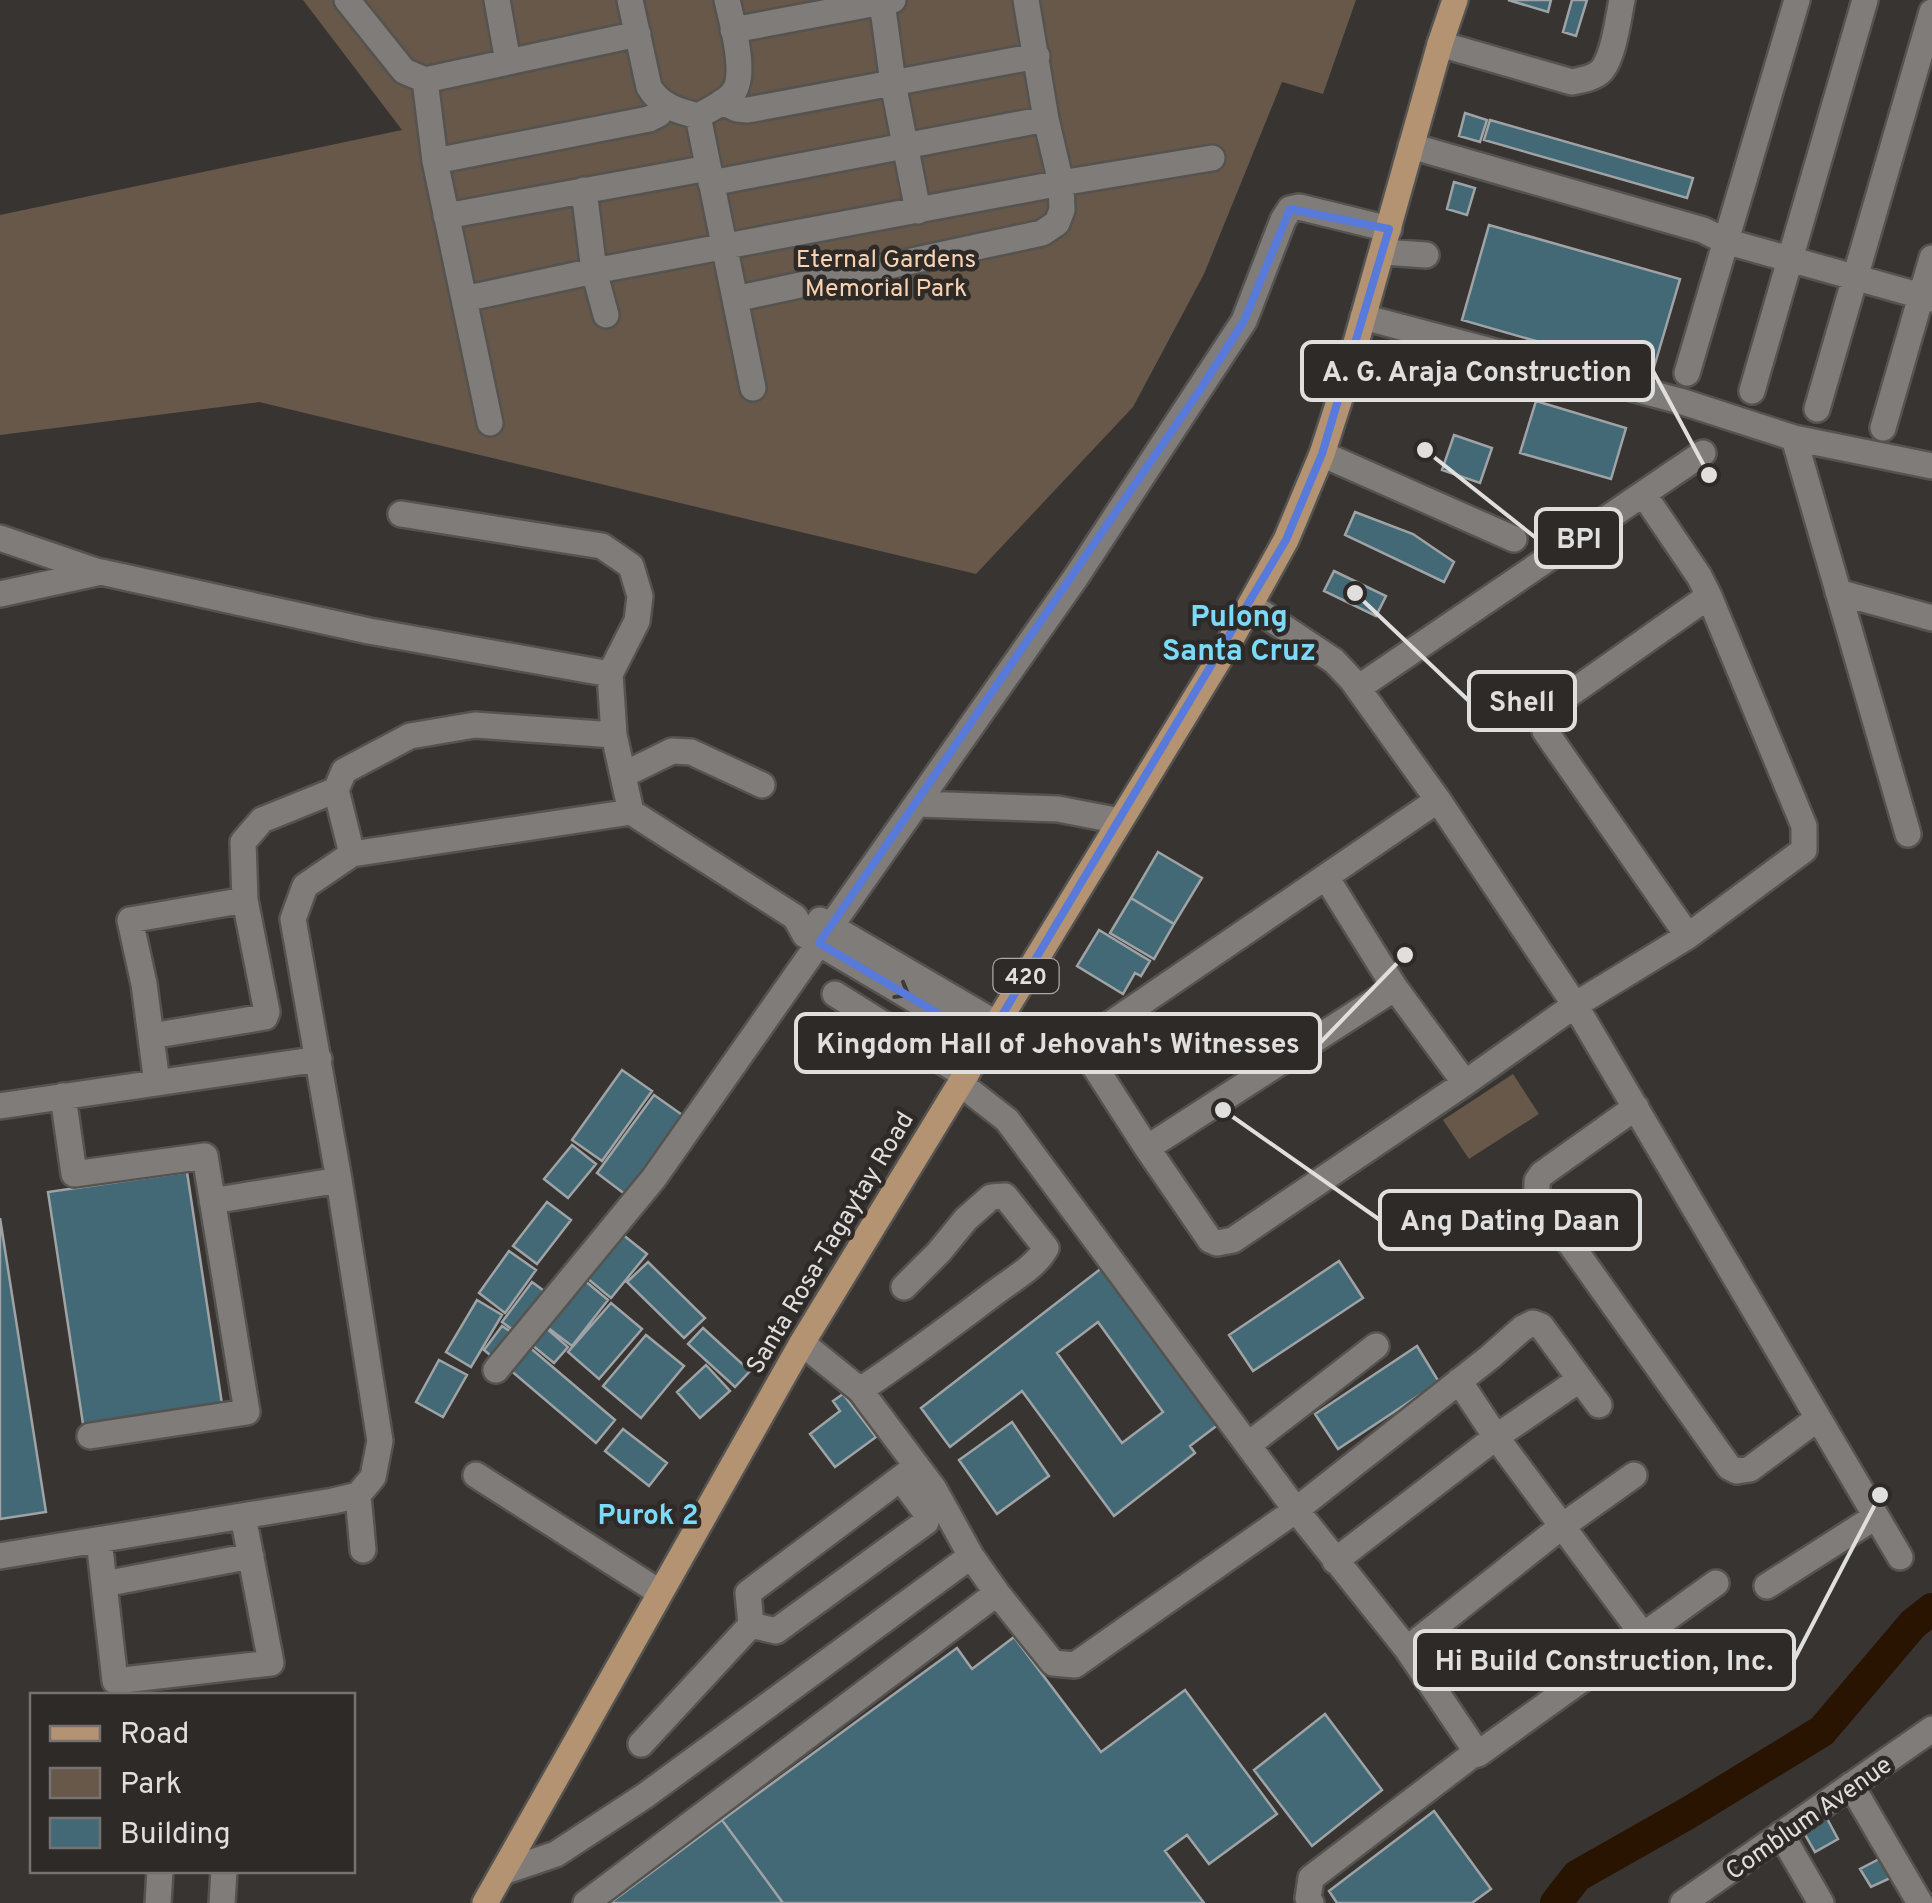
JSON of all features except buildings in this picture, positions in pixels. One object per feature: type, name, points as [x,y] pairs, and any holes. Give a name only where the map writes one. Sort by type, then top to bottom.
[{"type":"main road","name":"Santa Rosa-Tagaytay Road","points":[[485,1903],[802,1343],[1246,613],[1286,540],[1344,388],[1440,44],[1447,2]]},
{"type":"street","points":[[347,0],[404,70],[425,80],[638,34]]},
{"type":"street","points":[[497,0],[508,62]]},
{"type":"street","points":[[630,0],[654,96],[672,109],[698,116],[732,95],[740,74],[735,8],[887,1],[893,83],[918,211]]},
{"type":"street","points":[[736,299],[1042,233],[1057,223],[1062,210],[1061,183],[1026,0]]},
{"type":"street","points":[[1440,44],[1572,82],[1582,80],[1597,74],[1605,63],[1622,0]]},
{"type":"street","points":[[1687,373],[1797,0]]},
{"type":"street","points":[[1752,391],[1865,0]]},
{"type":"street","points":[[1817,410],[1932,12]]},
{"type":"street","points":[[722,102],[748,110],[1037,56]]},
{"type":"street","points":[[425,80],[434,161],[490,423]]},
{"type":"street","points":[[434,161],[649,120],[660,114],[664,103]]},
{"type":"street","points":[[698,116],[753,388]]},
{"type":"street","points":[[446,216],[584,190],[710,175],[1046,119]]},
{"type":"street","points":[[1411,146],[1927,298]]},
{"type":"street","points":[[464,300],[594,271],[1212,158]]},
{"type":"street","points":[[584,190],[594,271],[606,315]]},
{"type":"street","points":[[496,1370],[654,1178],[1076,577],[1244,320],[1282,220],[1290,210],[1299,208],[1426,255]]},
{"type":"street","points":[[1883,428],[1927,298],[1932,258]]},
{"type":"street","points":[[1363,317],[1680,401],[1794,438],[1932,466]]},
{"type":"street","points":[[1794,438],[1908,834]]},
{"type":"street","points":[[1352,681],[1644,495],[1703,453]]},
{"type":"street","points":[[1322,454],[1514,539]]},
{"type":"street","points":[[1438,800],[1087,1040],[1084,1050],[1210,1240],[1233,1240],[1575,1005],[1688,936],[1804,850],[1804,826],[1709,596],[1644,495]]},
{"type":"street","points":[[401,514],[602,546],[631,566],[640,596],[638,621],[610,674],[614,735],[631,812]]},
{"type":"street","points":[[0,538],[101,572],[369,631],[610,674]]},
{"type":"street","points":[[0,594],[101,572]]},
{"type":"street","points":[[1838,592],[1932,618]]},
{"type":"street","points":[[1688,936],[1545,731],[1543,718],[1544,712],[1709,596]]},
{"type":"street","points":[[1246,613],[1352,681],[1438,800],[1575,1005],[1900,1558]]},
{"type":"street","points":[[352,854],[336,790],[344,771],[410,736],[475,725],[614,735]]},
{"type":"street","points":[[623,776],[672,751],[691,752],[762,785]]},
{"type":"street","points":[[151,1036],[264,1018],[267,1012],[246,900],[243,842],[262,820],[336,790]]},
{"type":"street","points":[[918,804],[1058,809],[1120,821]]},
{"type":"street","points":[[0,1556],[333,1501],[358,1495],[373,1476],[380,1442],[294,918],[305,886],[352,854],[631,812],[796,916],[805,935],[825,935],[992,1033]]},
{"type":"street","points":[[1326,876],[1394,988],[1464,1083]]},
{"type":"street","points":[[157,1083],[144,984],[130,920],[246,900]]},
{"type":"street","points":[[1147,1148],[1394,988]]},
{"type":"street","points":[[835,994],[964,1080],[1007,1120],[1296,1510],[1407,1649],[1478,1754]]},
{"type":"street","points":[[0,1106],[319,1059]]},
{"type":"street","points":[[63,1096],[74,1174],[205,1156],[246,1412],[90,1436]]},
{"type":"street","points":[[1636,1106],[1542,1174],[1537,1182],[1537,1197],[1729,1467],[1750,1469],[1817,1420]]},
{"type":"street","points":[[212,1201],[339,1180]]},
{"type":"street","points":[[860,1390],[1018,1275],[1046,1248],[1005,1196],[990,1196],[904,1287]]},
{"type":"street","points":[[909,1473],[934,1489],[972,1556],[1053,1662],[1075,1665],[1296,1510],[1533,1323],[1541,1326],[1600,1405]]},
{"type":"street","points":[[750,1626],[776,1631],[926,1522],[909,1473],[860,1390],[802,1343]]},
{"type":"street","points":[[1248,1445],[1376,1346]]},
{"type":"street","points":[[1335,1560],[1496,1437],[1580,1380]]},
{"type":"street","points":[[1459,1382],[1643,1636]]},
{"type":"street","points":[[642,1744],[750,1626],[748,1593],[909,1473]]},
{"type":"street","points":[[1407,1649],[1634,1475]]},
{"type":"street","points":[[476,1476],[659,1592]]},
{"type":"street","points":[[358,1495],[363,1550]]},
{"type":"street","points":[[99,1540],[115,1681],[271,1663],[243,1516]]},
{"type":"street","points":[[1768,1586],[1875,1517]]},
{"type":"street","points":[[104,1584],[251,1556]]},
{"type":"street","points":[[503,1872],[556,1854],[631,1804],[972,1556]]},
{"type":"street","points":[[1311,1903],[1311,1878],[1471,1756],[1716,1582]]},
{"type":"street","points":[[586,1903],[997,1592]]},
{"type":"street","name":"Comblum Avenue","points":[[1684,1903],[1715,1894],[1781,1834],[1851,1785],[1928,1742]]},
{"type":"street","points":[[1851,1785],[1920,1903]]},
{"type":"street","points":[[1781,1834],[1821,1903]]},
{"type":"street","points":[[158,1903],[160,1873]]},
{"type":"street","points":[[222,1903],[224,1873]]},
{"type":"highlighted area","points":[[1290,209],[1389,229],[1322,454],[1286,540],[986,1042],[819,943],[1200,390],[1244,321]]},
{"type":"green space","name":"Eternal Gardens Memorial Park","points":[[303,0],[1356,0],[1323,94],[1282,82],[1204,274],[1133,407],[976,574],[259,402],[0,435],[0,215],[402,130]]},
{"type":"green space","points":[[1513,1074],[1539,1114],[1469,1159],[1443,1120]]},
{"type":"waterway","points":[[1556,1903],[1577,1876],[1822,1731],[1913,1624],[1932,1609]]},
{"type":"place","name":"BPI","points":[[1425,450]]},
{"type":"place","name":"A. G. Araja Construction","points":[[1709,475]]},
{"type":"place","name":"Shell","points":[[1355,593]]},
{"type":"place","name":"Kingdom Hall of Jehovah's Witnesses","points":[[1405,955]]},
{"type":"place","name":"Ang Dating Daan","points":[[1223,1110]]},
{"type":"place","name":"Hi Build Construction, Inc.","points":[[1880,1495]]},
{"type":"district","name":"Pulong Santa Cruz","points":[[1239,633]]},
{"type":"district","name":"Purok 2","points":[[648,1514]]}]
